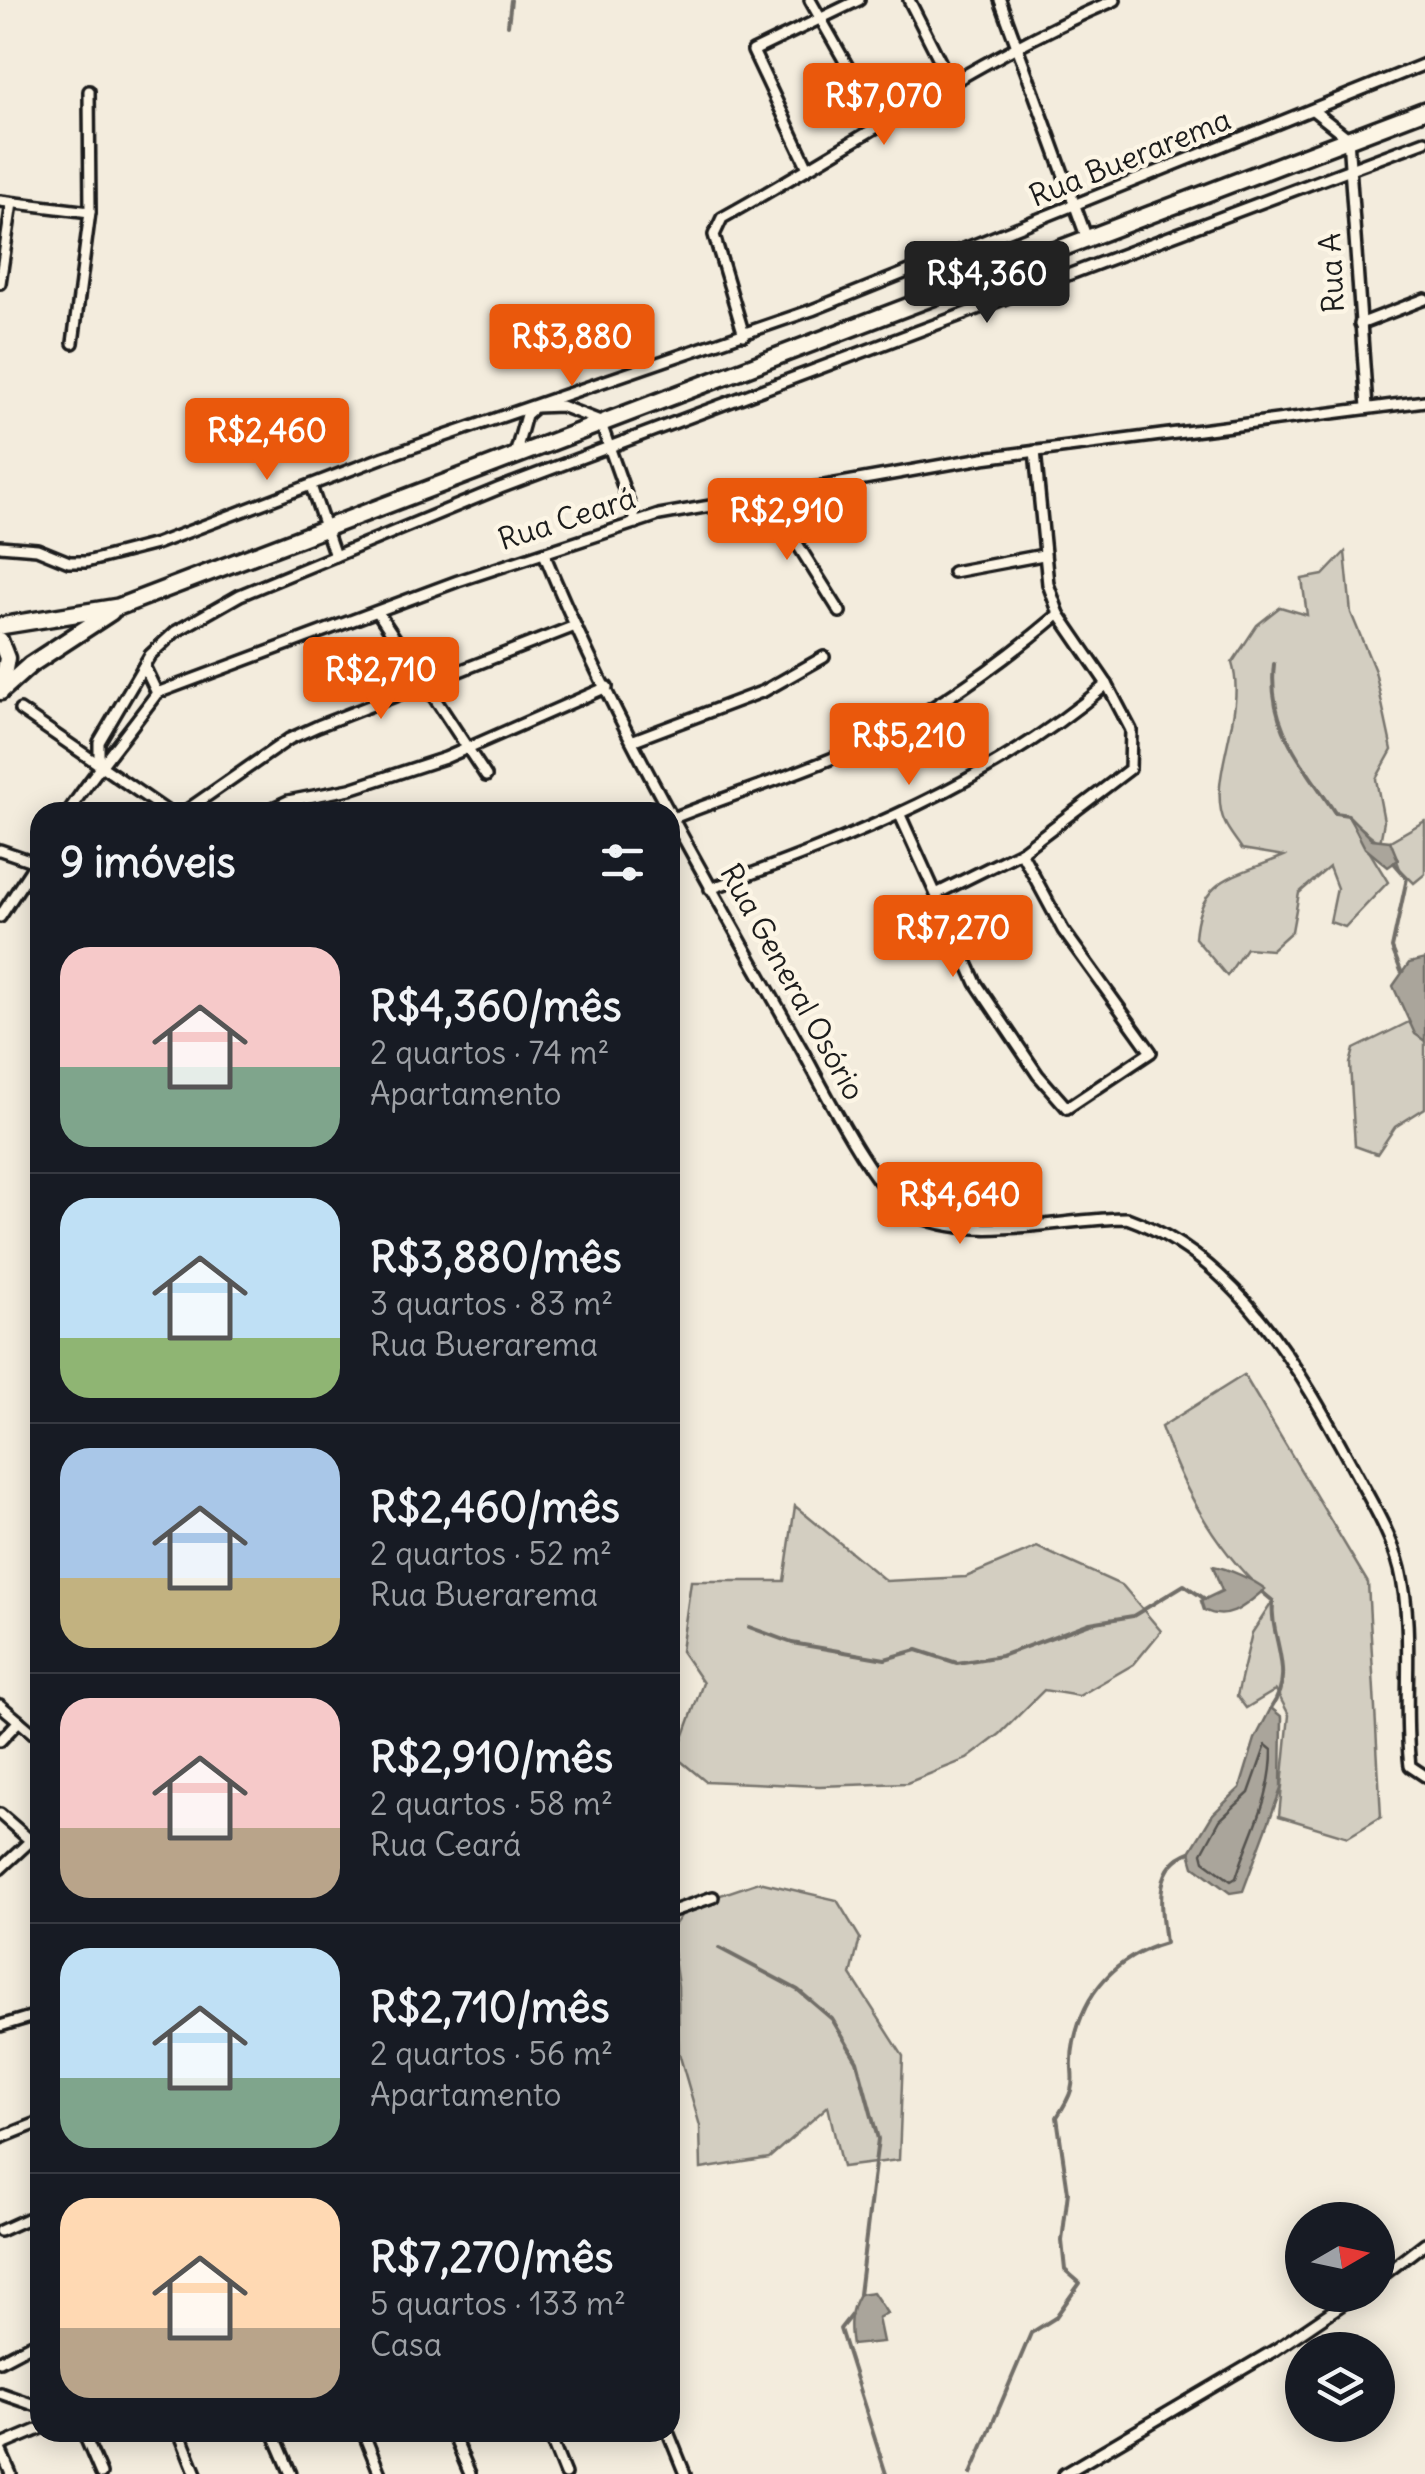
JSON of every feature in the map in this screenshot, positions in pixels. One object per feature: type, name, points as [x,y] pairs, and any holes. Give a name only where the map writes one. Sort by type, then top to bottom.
[{"type":"highway","points":[[0,626],[118,607],[1425,110]]},
{"type":"highway","points":[[0,692],[30,666],[118,607]]},
{"type":"main road","points":[[0,640],[8,658],[0,692]]},
{"type":"street","points":[[810,0],[882,127]]},
{"type":"street","points":[[808,168],[754,50],[859,0]]},
{"type":"street","points":[[909,0],[951,83]]},
{"type":"street","points":[[1000,0],[1086,236]]},
{"type":"street","points":[[1082,0],[1087,12]]},
{"type":"street","points":[[744,335],[714,235],[722,218],[1018,45],[1115,0]]},
{"type":"street","name":"Rua Buerarema","points":[[0,546],[37,549],[69,562],[104,559],[744,335],[1076,207],[1425,64]]},
{"type":"street","points":[[73,343],[90,212],[89,90]]},
{"type":"street","points":[[1314,111],[1348,138]]},
{"type":"street","name":"Rua A","points":[[1348,138],[1366,407]]},
{"type":"street","points":[[99,765],[99,742],[144,666],[159,646],[194,620],[335,556],[610,447],[1425,140]]},
{"type":"street","points":[[0,201],[90,212]]},
{"type":"street","points":[[0,284],[12,203]]},
{"type":"street","points":[[1014,266],[1018,294]]},
{"type":"street","points":[[1360,324],[1425,300]]},
{"type":"street","name":"Rua Ceará","points":[[157,693],[379,614],[458,581],[545,556],[636,523],[766,494],[1035,451],[1425,401]]},
{"type":"street","points":[[515,455],[526,415],[535,407],[560,406],[600,421],[636,523]]},
{"type":"street","points":[[936,894],[1020,852],[1130,769],[1131,730],[1108,684],[1059,614],[1043,554],[1035,451]]},
{"type":"street","points":[[311,486],[335,556]]},
{"type":"street","points":[[766,494],[840,612]]},
{"type":"street","points":[[953,572],[1043,554]]},
{"type":"street","name":"Rua General Osório","points":[[545,556],[575,626],[666,802]]},
{"type":"street","points":[[379,614],[486,776]]},
{"type":"street","points":[[680,816],[820,763],[900,726],[1000,663],[1059,614]]},
{"type":"street","points":[[199,802],[290,740],[575,626]]},
{"type":"street","points":[[634,740],[764,691],[824,656]]},
{"type":"street","points":[[75,802],[99,765],[116,753],[157,693],[144,666]]},
{"type":"street","points":[[710,889],[900,815],[1040,736],[1108,684]]},
{"type":"street","points":[[284,802],[350,789],[469,749],[608,687]]},
{"type":"street","points":[[20,710],[153,802]]},
{"type":"street","points":[[900,815],[976,984],[1038,1075],[1067,1108],[1150,1052],[1063,930],[1020,852]]},
{"type":"street","name":"Rua General Osório","points":[[680,830],[840,1118],[897,1203],[954,1228],[1115,1218],[1138,1221],[1226,1282],[1274,1332],[1372,1504],[1400,1569],[1406,1613],[1410,1766],[1425,1776]]},
{"type":"street","points":[[0,850],[30,858]]},
{"type":"street","points":[[0,918],[30,874]]},
{"type":"street","points":[[0,1705],[30,1730]]},
{"type":"street","points":[[0,1741],[19,1720]]},
{"type":"street","points":[[0,1814],[30,1840],[0,1869]]},
{"type":"street","points":[[680,1909],[714,1898]]},
{"type":"street","points":[[0,2026],[30,2017]]},
{"type":"street","points":[[0,2138],[30,2126]]},
{"type":"street","points":[[0,2230],[30,2217]]},
{"type":"street","points":[[1395,2266],[1425,2243]]},
{"type":"street","points":[[1064,2474],[1332,2312]]},
{"type":"street","points":[[0,2361],[30,2345]]},
{"type":"street","points":[[0,2393],[30,2404]]},
{"type":"street","points":[[10,2474],[0,2448],[30,2434]]},
{"type":"street","points":[[87,2442],[101,2474]]},
{"type":"street","points":[[183,2442],[196,2474]]},
{"type":"street","points":[[279,2442],[291,2474]]},
{"type":"street","points":[[367,2442],[380,2474]]},
{"type":"street","points":[[456,2442],[470,2474]]},
{"type":"street","points":[[552,2442],[566,2474]]},
{"type":"street","points":[[672,2442],[685,2474]]},
{"type":"shaded area","points":[[1345,552],[1351,613],[1375,671],[1392,750],[1376,779],[1384,821],[1380,843],[1349,818],[1388,882],[1345,927],[1330,922],[1337,888],[1329,867],[1299,893],[1292,931],[1271,950],[1246,948],[1227,976],[1195,938],[1204,902],[1222,882],[1284,856],[1242,849],[1220,806],[1235,704],[1232,663],[1257,625],[1280,607],[1307,615],[1302,579],[1323,575]]},
{"type":"shaded area","points":[[1425,821],[1425,874],[1414,883],[1400,869],[1390,841]]},
{"type":"shaded area","points":[[1409,1022],[1425,1041],[1425,1108],[1395,1127],[1377,1154],[1355,1146],[1350,1064],[1354,1049]]},
{"type":"shaded area","points":[[1244,1375],[1368,1583],[1381,1817],[1348,1837],[1279,1816],[1289,1715],[1276,1690],[1246,1708],[1237,1696],[1252,1633],[1273,1601],[1236,1563],[1206,1522],[1181,1477],[1161,1427]]},
{"type":"shaded area","points":[[795,1506],[886,1581],[966,1577],[1037,1547],[1123,1586],[1161,1631],[1134,1664],[1079,1696],[1044,1690],[1000,1734],[967,1759],[907,1783],[819,1786],[705,1781],[680,1760],[680,1746],[703,1683],[681,1651],[691,1581],[784,1581]]},
{"type":"shaded area","points":[[759,1882],[837,1900],[860,1938],[851,1975],[903,2056],[899,2160],[842,2167],[828,2106],[769,2158],[701,2169],[700,2126],[680,2056],[680,1917],[688,1906]]},
{"type":"water","points":[[1348,815],[1372,839],[1390,841],[1398,860],[1388,867],[1365,848]]},
{"type":"water","points":[[1425,959],[1425,1041],[1415,1034],[1393,986],[1409,963]]},
{"type":"water","points":[[1213,1566],[1265,1589],[1229,1613],[1204,1610],[1201,1601],[1222,1591]]},
{"type":"water","points":[[1271,1708],[1282,1717],[1281,1789],[1243,1891],[1230,1893],[1194,1866],[1190,1852],[1213,1814],[1240,1788],[1255,1739]]},
{"type":"water","points":[[873,2292],[887,2313],[878,2318],[883,2342],[852,2345],[851,2319],[856,2300],[859,2294]]},
{"type":"waterway","points":[[508,25],[511,0]]},
{"type":"waterway","points":[[1274,664],[1276,707],[1290,743],[1335,813],[1348,815]]},
{"type":"waterway","points":[[1394,863],[1407,878],[1392,948],[1401,971]]},
{"type":"waterway","points":[[749,1627],[792,1643],[885,1659],[917,1650],[957,1663],[1001,1656],[1090,1623],[1133,1616],[1184,1585],[1205,1599]]},
{"type":"waterway","points":[[1262,1592],[1273,1601],[1282,1668],[1282,1681],[1271,1708]]},
{"type":"waterway","points":[[971,2474],[1031,2333],[1055,2318],[1080,2283],[1065,2270],[1062,2241],[1068,2192],[1057,2117],[1072,2086],[1072,2055],[1079,2024],[1094,1992],[1117,1967],[1165,1943],[1161,1903],[1164,1878],[1178,1858],[1190,1852]]},
{"type":"waterway","points":[[719,1948],[798,1990],[832,2019],[857,2061],[878,2139],[859,2294]]},
{"type":"waterway","points":[[851,2315],[840,2329],[886,2474]]}]
